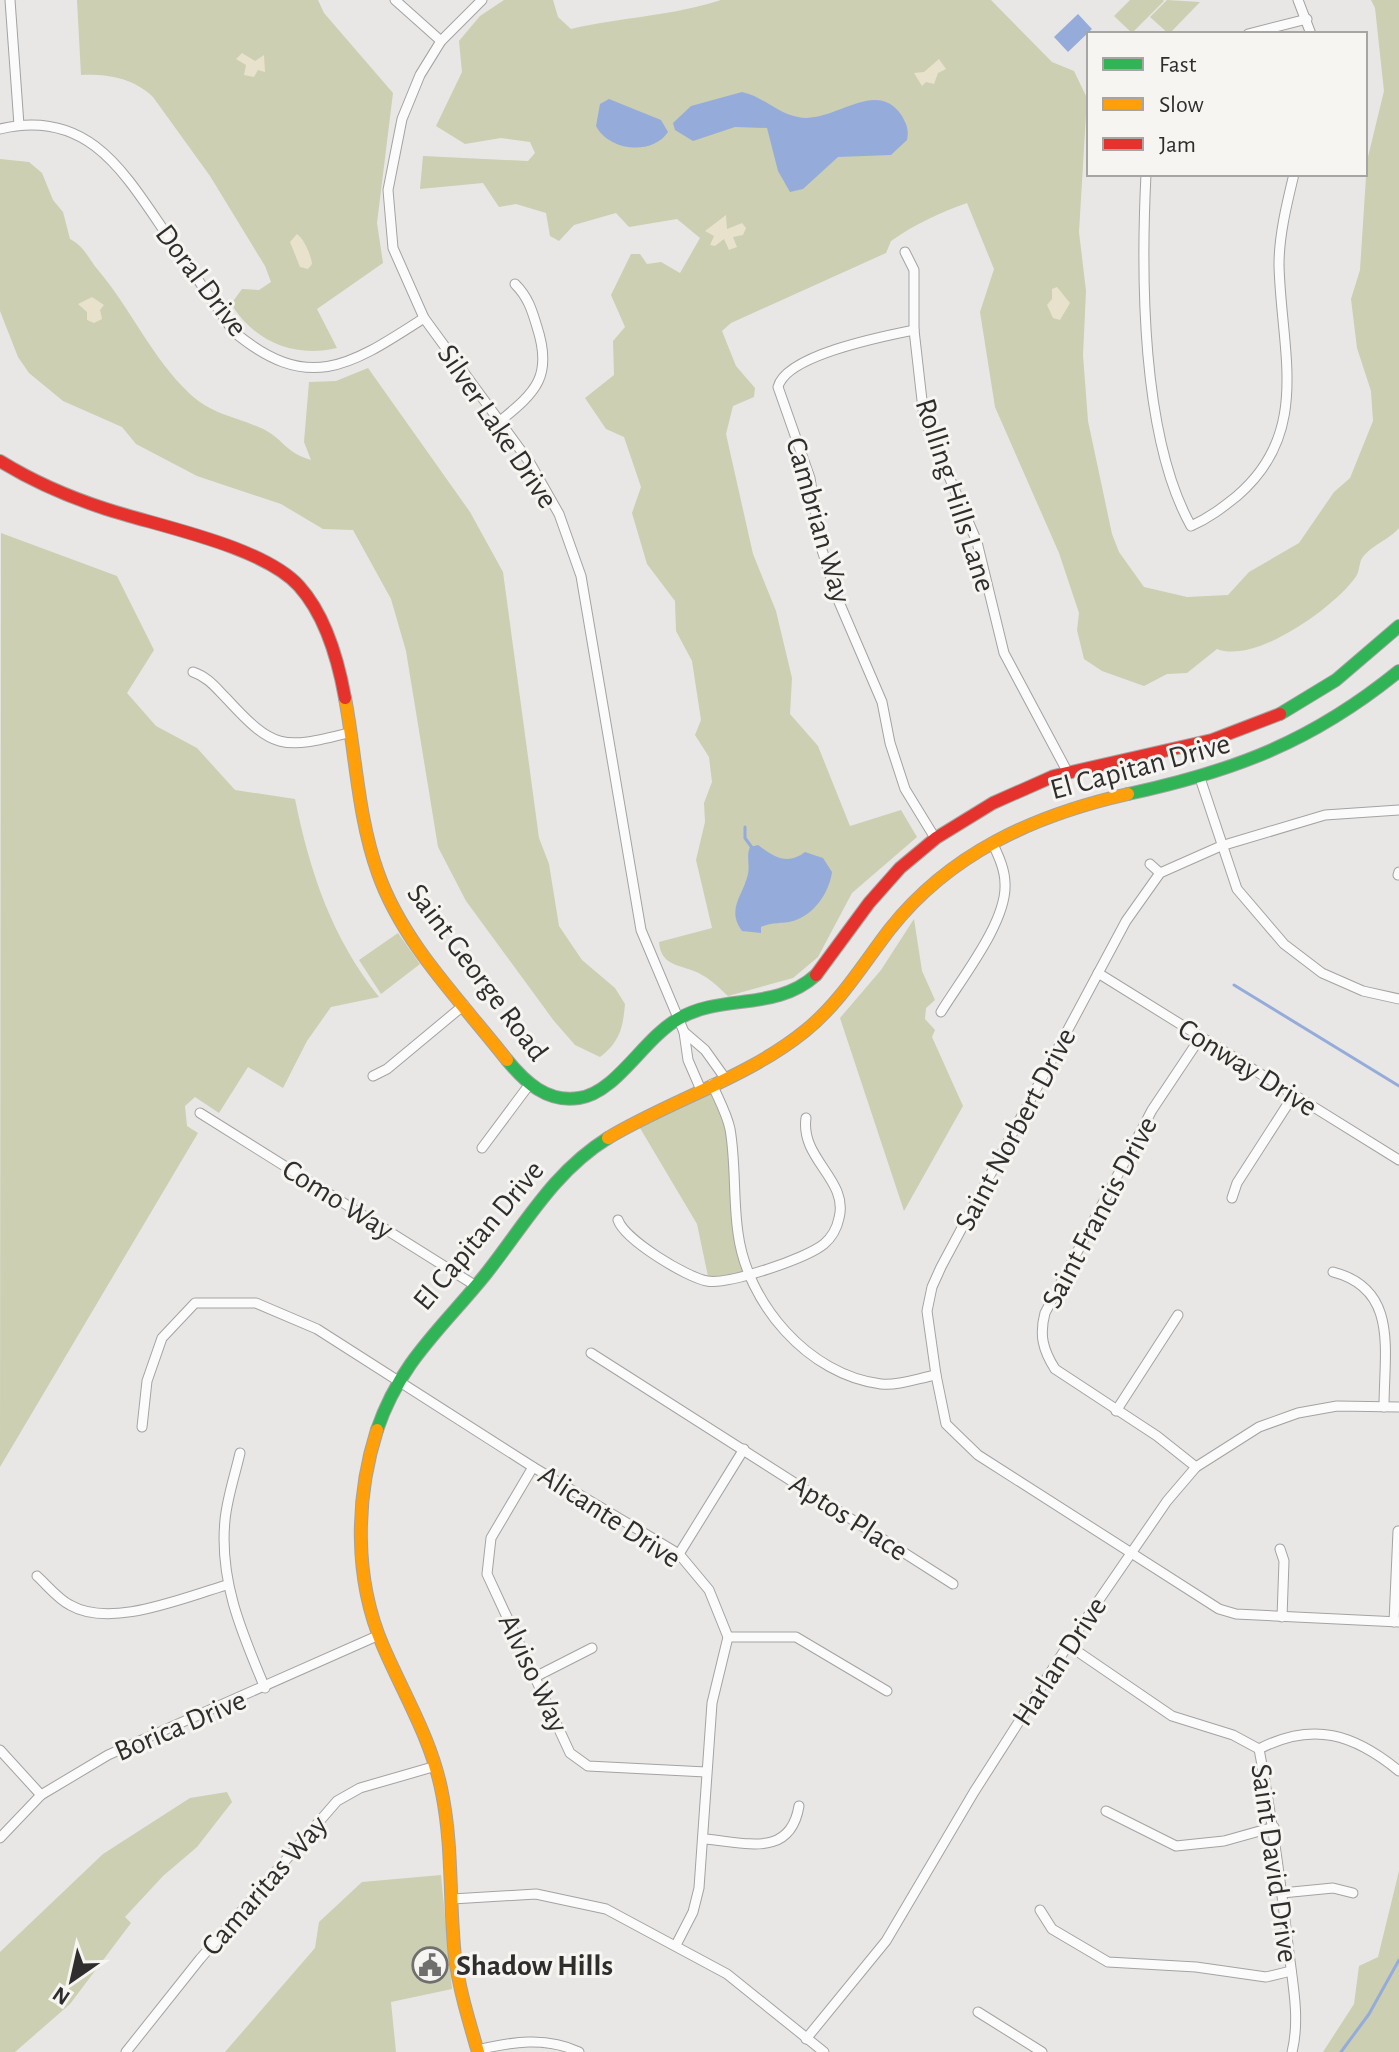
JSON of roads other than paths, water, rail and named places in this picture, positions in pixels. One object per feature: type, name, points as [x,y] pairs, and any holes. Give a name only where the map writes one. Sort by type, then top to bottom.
[{"type":"street","points":[[10,0],[19,125]]},
{"type":"street","points":[[395,0],[441,41]]},
{"type":"street","name":"Silver Lake Drive","points":[[482,0],[441,41],[420,75],[402,119],[388,190],[393,248],[424,318],[530,463],[559,514],[581,576],[641,930],[684,1032]]},
{"type":"street","points":[[1298,0],[1310,32]]},
{"type":"street","points":[[1256,32],[1307,19]]},
{"type":"street","name":"Doral Drive","points":[[0,129],[19,125],[70,131],[114,161],[233,331],[266,355],[298,367],[339,365],[362,358],[424,318]]},
{"type":"street","points":[[1146,176],[1149,352],[1159,434],[1169,475],[1191,526],[1211,518],[1256,480],[1275,452],[1287,417],[1279,260],[1294,176]]},
{"type":"street","name":"Rolling Hills Lane","points":[[905,252],[914,270],[914,330],[924,418],[977,542],[1004,653],[1067,771]]},
{"type":"street","points":[[500,421],[530,396],[544,365],[542,343],[527,297],[515,284]]},
{"type":"street","name":"Cambrian Way","points":[[914,330],[835,350],[788,371],[780,378],[778,387],[810,478],[821,547],[839,602],[882,702],[890,743],[905,789],[935,838]]},
{"type":"street","name":"Saint George Road","points":[[0,461],[27,478],[247,554],[287,575],[310,599],[332,638],[366,831],[379,878],[411,936],[529,1085],[551,1096],[568,1099],[595,1093],[615,1079],[648,1040],[678,1019],[720,1004],[793,993],[829,963],[881,888],[935,838],[1017,791],[1067,771],[1218,739],[1279,714],[1355,666],[1399,626]]},
{"type":"street","name":"El Capitan Drive","points":[[478,2051],[460,1984],[445,1805],[436,1766],[377,1636],[366,1594],[362,1518],[375,1437],[398,1383],[432,1332],[476,1286],[534,1203],[577,1160],[605,1140],[787,1044],[821,1018],[850,987],[912,904],[940,878],[992,842],[1034,821],[1093,800],[1200,778],[1285,749],[1330,724],[1399,671]]},
{"type":"street","points":[[193,672],[211,682],[267,739],[291,743],[348,733]]},
{"type":"street","points":[[1200,778],[1237,889],[1284,944],[1322,973],[1363,991],[1399,999]]},
{"type":"street","points":[[1150,864],[1160,873],[1221,846],[1325,815],[1399,810]]},
{"type":"street","points":[[941,1012],[999,917],[1005,898],[1006,881],[992,842]]},
{"type":"street","name":"Saint Norbert Drive","points":[[1160,873],[1126,921],[932,1287],[927,1311],[946,1424],[978,1455],[1219,1609],[1236,1614],[1397,1622]]},
{"type":"street","name":"Conway Drive","points":[[1098,973],[1399,1160]]},
{"type":"street","points":[[373,1076],[387,1069],[464,1005]]},
{"type":"street","points":[[684,1032],[705,1050],[725,1078]]},
{"type":"street","points":[[684,1032],[688,1060],[730,1127],[738,1236],[763,1304],[783,1331],[819,1359],[857,1378],[883,1384],[936,1375]]},
{"type":"street","name":"Saint Francis Drive","points":[[1196,1467],[1157,1436],[1055,1369],[1046,1355],[1041,1327],[1045,1313],[1152,1110],[1200,1038]]},
{"type":"street","points":[[482,1148],[529,1085]]},
{"type":"street","points":[[1232,1198],[1237,1183],[1293,1096]]},
{"type":"street","name":"Como Way","points":[[200,1113],[476,1286]]},
{"type":"street","points":[[618,1220],[627,1235],[689,1275],[709,1281],[729,1280],[812,1251],[833,1233],[839,1218],[837,1192],[806,1144],[806,1118]]},
{"type":"street","points":[[1333,1272],[1355,1277],[1369,1288],[1378,1303],[1383,1322],[1384,1407]]},
{"type":"street","name":"Alicante Drive","points":[[142,1427],[147,1381],[162,1338],[195,1303],[256,1303],[317,1329],[533,1467],[679,1554],[709,1590],[728,1637]]},
{"type":"street","points":[[1116,1411],[1178,1315]]},
{"type":"street","name":"Aptos Place","points":[[591,1353],[953,1584]]},
{"type":"street","name":"Harlan Drive","points":[[806,2039],[886,1941],[974,1792],[1068,1645],[1196,1467],[1259,1427],[1298,1413],[1337,1406],[1399,1407]]},
{"type":"street","points":[[679,1554],[744,1449]]},
{"type":"street","points":[[240,1453],[225,1519],[227,1585],[234,1613],[265,1688]]},
{"type":"street","name":"Alviso Way","points":[[533,1467],[491,1538],[487,1574],[537,1676],[570,1753],[588,1766],[706,1772]]},
{"type":"street","points":[[1397,1622],[1398,1531]]},
{"type":"street","points":[[1280,1549],[1284,1561],[1282,1617]]},
{"type":"street","points":[[37,1576],[68,1605],[92,1615],[123,1614],[227,1585]]},
{"type":"street","name":"Borica Drive","points":[[0,1838],[41,1795],[108,1755],[377,1636]]},
{"type":"street","points":[[676,1945],[693,1912],[699,1888],[712,1703],[728,1637],[796,1637],[887,1691]]},
{"type":"street","name":"Saint David Drive","points":[[1068,1645],[1172,1716],[1233,1735],[1259,1749],[1274,1827],[1291,1971],[1296,2020],[1292,2052]]},
{"type":"street","points":[[537,1676],[592,1648]]},
{"type":"street","points":[[1259,1749],[1285,1735],[1318,1732],[1357,1742],[1399,1771]]},
{"type":"street","points":[[0,1750],[41,1795]]},
{"type":"street","name":"Camaritas Way","points":[[126,2052],[200,1959],[337,1801],[360,1788],[436,1766]]},
{"type":"street","points":[[704,1839],[767,1844],[780,1841],[790,1833],[799,1806]]},
{"type":"street","points":[[1106,1811],[1176,1846],[1208,1844],[1274,1827]]},
{"type":"street","points":[[1282,1893],[1333,1888],[1353,1893]]},
{"type":"street","points":[[452,1899],[536,1894],[571,1899],[606,1909],[727,1974],[824,2052]]},
{"type":"street","points":[[1040,1910],[1052,1929],[1108,1962],[1196,1967],[1266,1977],[1291,1971]]},
{"type":"street","points":[[978,2012],[1042,2052]]},
{"type":"street","points":[[478,2051],[513,2042],[545,2042],[579,2052]]},
{"type":"water","points":[[1078,14],[1092,29],[1068,52],[1054,37]]},
{"type":"water","points":[[742,92],[783,112],[811,118],[853,104],[880,100],[892,105],[902,116],[907,128],[907,140],[891,155],[838,157],[803,189],[790,192],[778,171],[767,128],[735,127],[693,141],[675,130],[673,123],[691,106]]},
{"type":"water","points":[[609,99],[661,120],[668,132],[661,140],[642,147],[610,141],[596,126],[600,104]]},
{"type":"water","points":[[758,845],[787,859],[805,852],[823,858],[832,872],[824,895],[808,914],[793,921],[765,925],[761,927],[761,933],[742,931],[735,916],[748,874],[749,850]]},
{"type":"waterway","points":[[745,827],[745,838],[753,849]]},
{"type":"waterway","points":[[1234,985],[1399,1086]]},
{"type":"waterway","points":[[1341,2052],[1369,2014],[1399,1960]]},
{"type":"place","name":"Shadow Hills","points":[[430,1965]]}]
